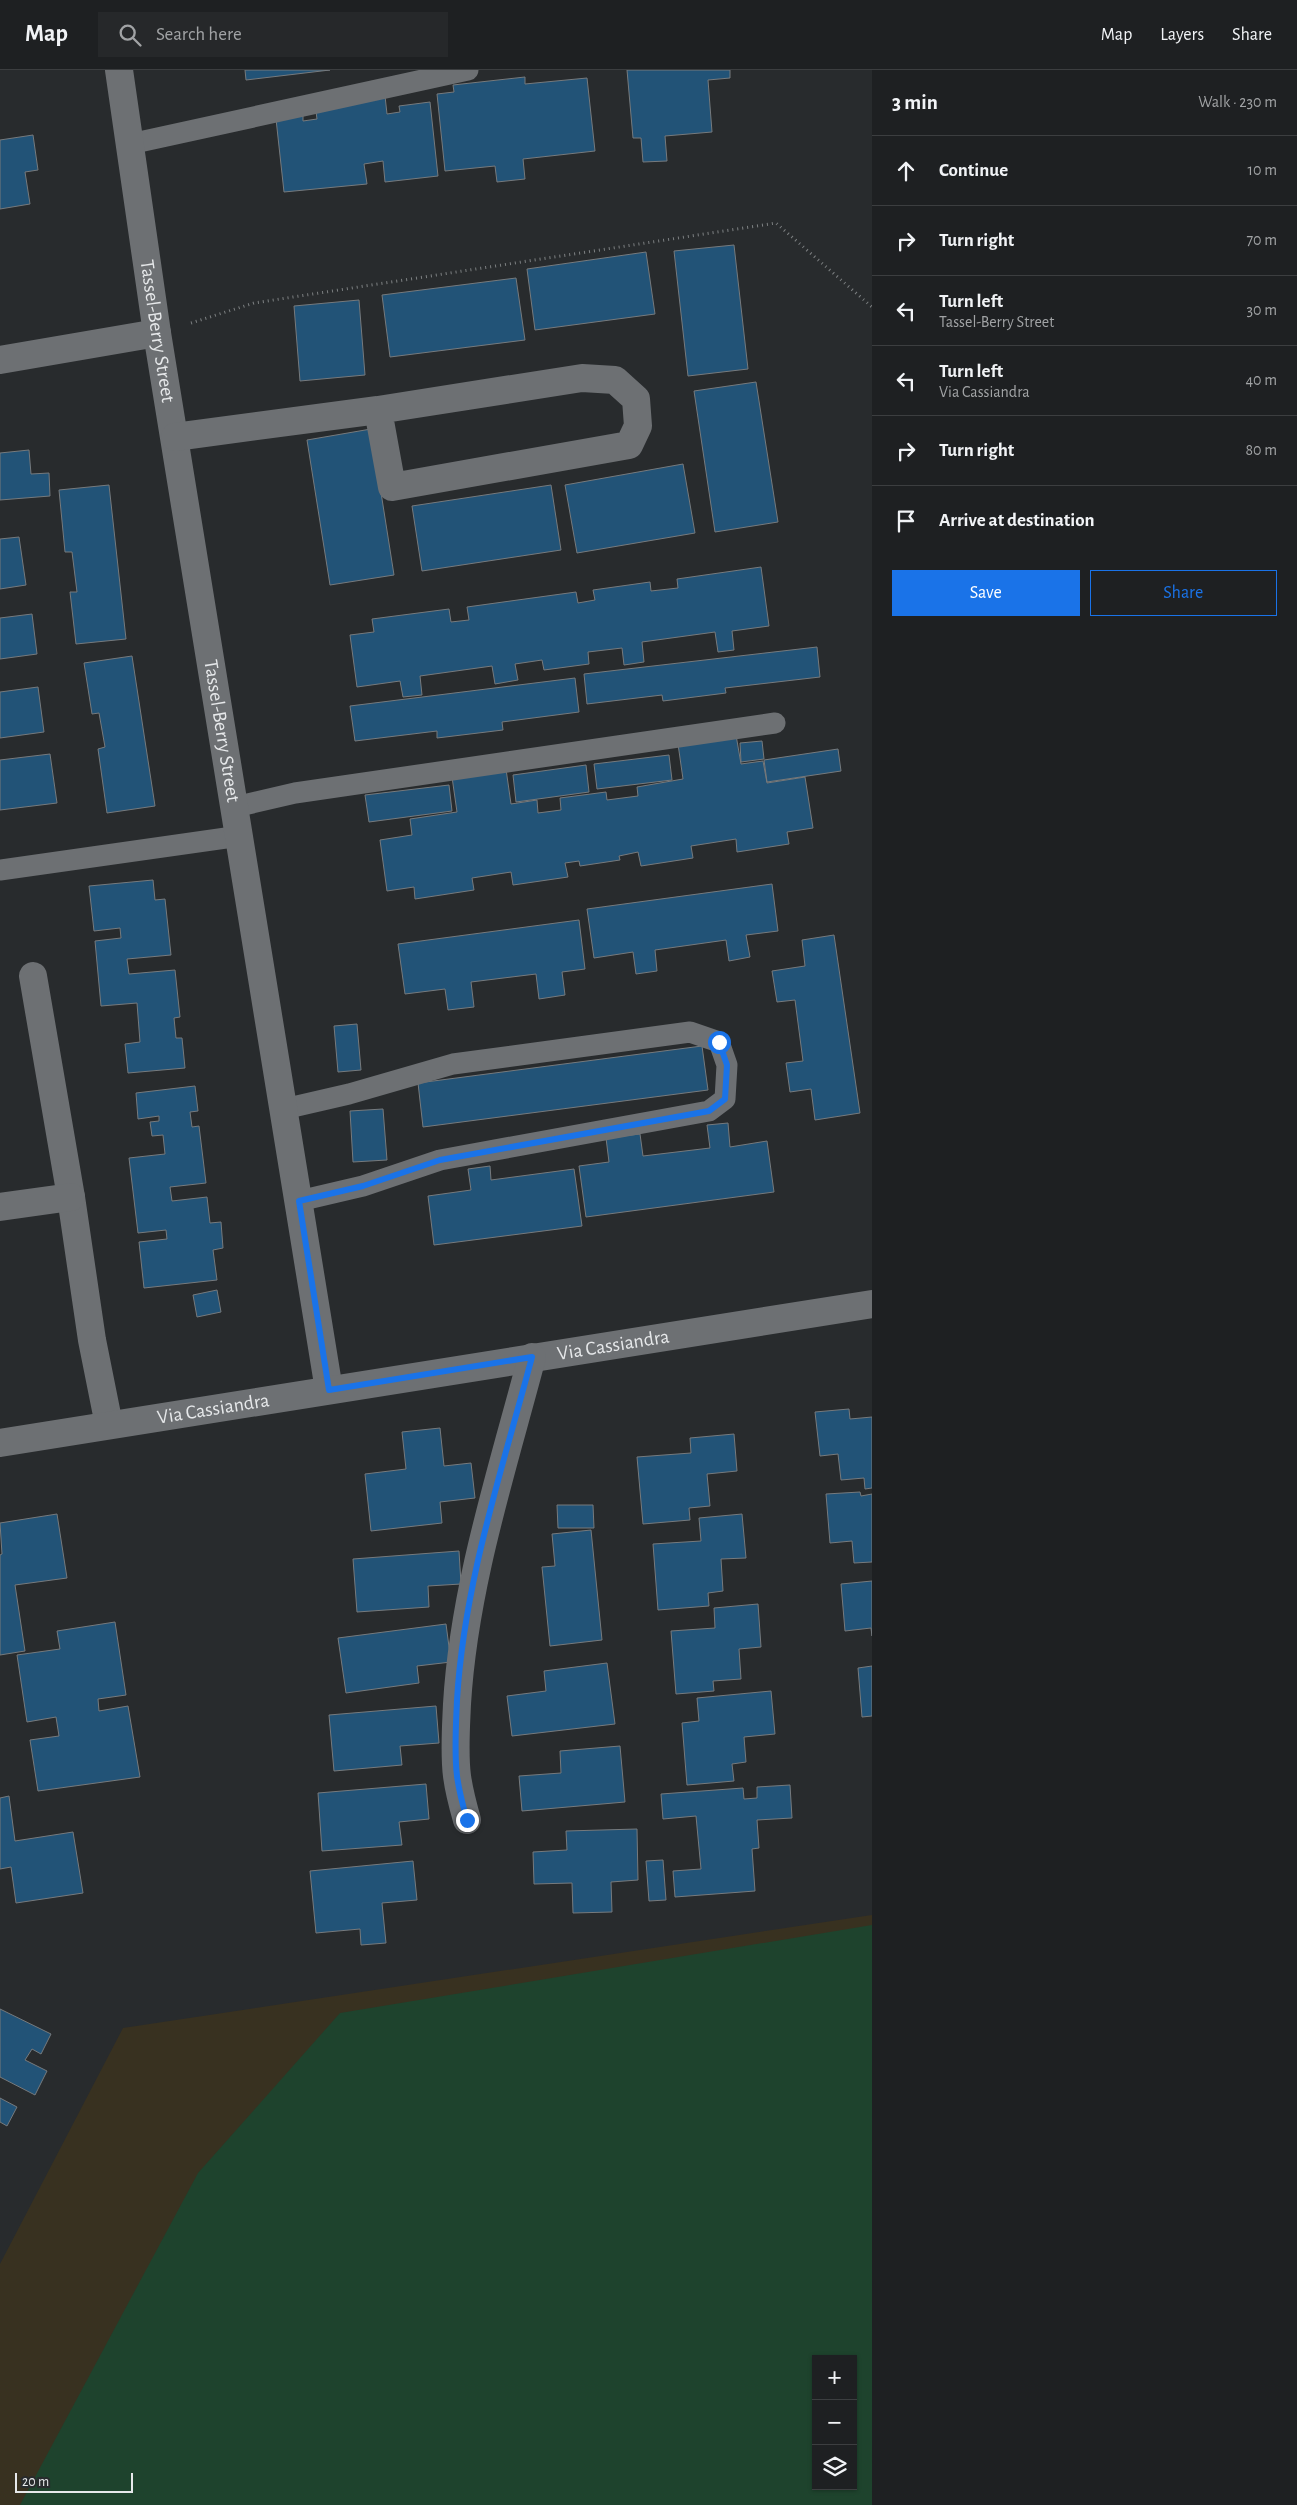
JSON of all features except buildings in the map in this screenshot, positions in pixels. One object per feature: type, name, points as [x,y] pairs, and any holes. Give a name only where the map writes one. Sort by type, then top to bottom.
[{"type":"street","name":"Tassel-Berry Street","points":[[119,70],[157,333],[329,1390]]},
{"type":"street","points":[[0,360],[157,333]]},
{"type":"street","points":[[175,437],[378,410],[582,378],[616,380],[636,398],[638,426],[629,446],[392,487],[378,410]]},
{"type":"street","points":[[33,976],[71,1197],[92,1340],[109,1425]]},
{"type":"street","points":[[0,1207],[71,1197]]},
{"type":"street","name":"Via Cassiandra","points":[[0,1443],[872,1304]]},
{"type":"street","points":[[467,1820],[457,1776],[456,1732],[462,1651],[480,1550],[532,1357]]},
{"type":"lane","points":[[130,144],[468,70]]},
{"type":"lane","points":[[235,807],[295,793],[775,723]]},
{"type":"lane","points":[[0,870],[240,836]]},
{"type":"lane","points":[[284,1110],[349,1094],[453,1064],[690,1032],[719,1042],[727,1065],[725,1099],[709,1111],[440,1160],[363,1186],[299,1201]]},
{"type":"path","points":[[157,333],[254,303],[776,223],[872,307]]},
{"type":"shaded area","points":[[872,1915],[872,2505],[0,2505],[0,2264],[123,2028]]},
{"type":"green space","points":[[872,1925],[872,2505],[20,2505],[198,2173],[340,2013]]},
{"type":"route","points":[[467,1820],[457,1776],[456,1732],[459,1670],[467,1614],[480,1550],[532,1357],[329,1390],[299,1201],[363,1186],[440,1160],[709,1111],[725,1099],[727,1065],[719,1042]]}]
